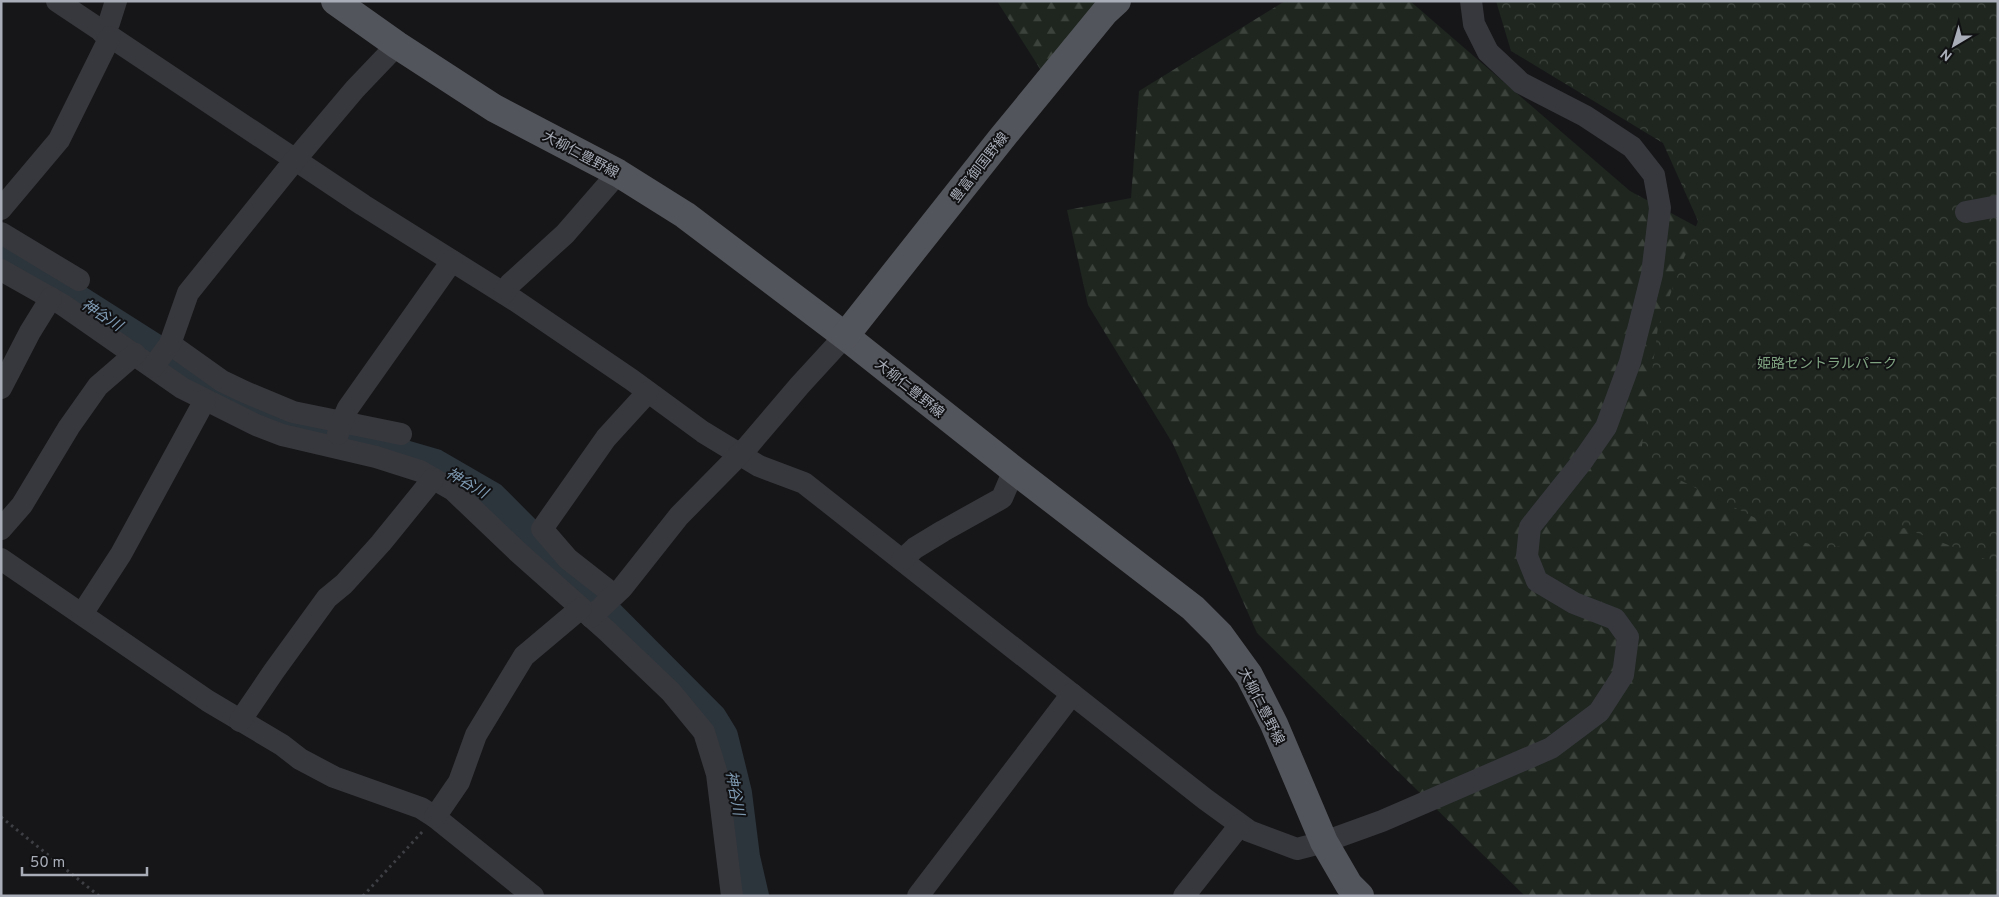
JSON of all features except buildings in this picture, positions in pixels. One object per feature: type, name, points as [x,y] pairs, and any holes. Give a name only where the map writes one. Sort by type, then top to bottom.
[{"type":"main road","name":"大柳仁豊野線","points":[[335,1],[397,45],[494,108],[618,173],[685,215],[845,336],[1014,470],[1193,608],[1220,635],[1249,674],[1274,724],[1324,842],[1349,885],[1360,896]]},
{"type":"main road","name":"豊富御国野線","points":[[845,336],[1001,139],[1105,12],[1117,1]]},
{"type":"street","points":[[57,1],[294,160],[504,293],[703,432],[759,466],[804,483],[1249,831],[1297,849],[1324,842],[1382,821],[1551,748],[1600,712],[1623,675],[1628,637],[1615,619],[1574,603],[1538,582],[1527,556],[1530,527],[1581,463],[1606,427],[1630,362],[1652,274],[1660,208],[1654,175],[1632,147],[1585,116],[1521,83],[1488,52],[1474,24],[1471,1]]},
{"type":"street","points":[[1,209],[59,140],[106,34],[116,1]]},
{"type":"street","points":[[1,529],[22,505],[69,427],[98,386],[156,355],[188,293],[294,160],[355,89],[397,45]]},
{"type":"street","points":[[504,293],[510,284],[565,234],[618,173]]},
{"type":"street","points":[[1966,212],[1998,206]]},
{"type":"street","points":[[1,234],[79,280]]},
{"type":"street","points":[[338,435],[348,408],[452,261]]},
{"type":"street","points":[[1,270],[156,355],[293,412],[376,456],[420,471],[433,478],[453,490],[518,552],[598,606]]},
{"type":"street","points":[[1,388],[30,332],[51,298]]},
{"type":"street","points":[[435,818],[459,782],[476,735],[524,656],[622,588],[679,516],[740,454],[845,336]]},
{"type":"street","points":[[156,355],[182,388],[256,425],[282,435],[401,434]]},
{"type":"street","points":[[648,392],[606,438],[542,529],[568,559],[598,606],[704,732],[717,774],[732,896]]},
{"type":"street","points":[[82,614],[120,554],[205,400]]},
{"type":"street","points":[[902,560],[915,548],[1002,498],[1014,470]]},
{"type":"street","points":[[240,721],[327,598],[344,584],[381,543],[433,478]]},
{"type":"street","points":[[1,559],[208,701],[282,745],[300,759],[334,778],[421,808],[533,896]]},
{"type":"street","points":[[918,896],[1072,694]]},
{"type":"street","points":[[1184,896],[1240,824]]},
{"type":"path","points":[[1,818],[93,894],[99,896]]},
{"type":"path","points":[[362,896],[435,818]]},
{"type":"green space","points":[[997,1],[1109,1],[1044,75]]},
{"type":"green space","points":[[1285,1],[1410,1],[1630,191],[1781,272],[1998,270],[1998,896],[1525,896],[1257,633],[1173,444],[1088,305],[1067,210],[1131,198],[1139,91]]},
{"type":"green space","name":"姫路セントラルパーク","points":[[1496,1],[1998,1],[1998,564],[1904,528],[1821,551],[1640,460],[1658,327],[1698,221],[1663,143],[1511,51]]},
{"type":"waterway","name":"神谷川","points":[[1,251],[174,361],[261,412],[435,464],[492,497],[712,718],[723,736],[737,793],[745,857],[754,896]]}]
